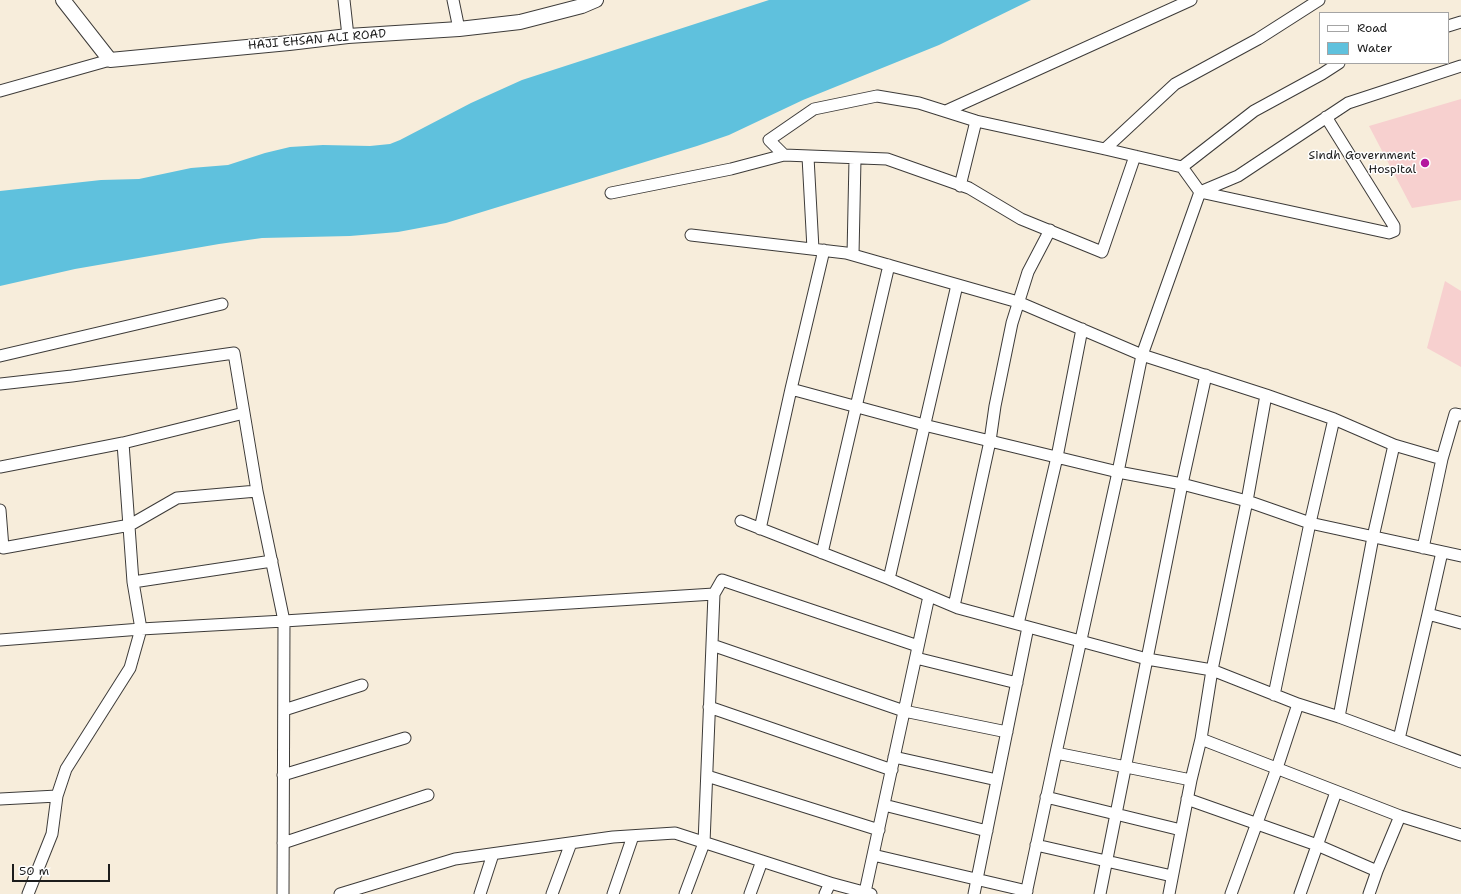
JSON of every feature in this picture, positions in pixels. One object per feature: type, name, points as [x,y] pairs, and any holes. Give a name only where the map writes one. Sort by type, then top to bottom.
[{"type":"street","points":[[0,91],[110,60],[63,0]]},
{"type":"street","points":[[344,0],[348,36]]},
{"type":"street","points":[[453,0],[459,29]]},
{"type":"street","name":"HAJI EHSAN ALI ROAD","points":[[110,60],[281,44],[348,36],[459,29],[520,22],[581,3],[596,0]]},
{"type":"street","points":[[946,111],[1191,0]]},
{"type":"street","points":[[1105,149],[1175,84],[1258,39],[1319,0]]},
{"type":"street","points":[[1449,26],[1461,22]]},
{"type":"street","points":[[1182,167],[1254,111],[1337,64]]},
{"type":"street","points":[[873,855],[1027,892],[1046,797],[1118,472],[1142,355],[1200,192],[1238,176],[1348,103],[1461,66]]},
{"type":"street","points":[[784,155],[769,140],[814,109],[877,96],[920,103],[976,121],[1182,167],[1200,192],[1389,232],[1394,231],[1394,226],[1326,117]]},
{"type":"street","points":[[960,186],[976,121]]},
{"type":"street","points":[[611,193],[731,169],[784,155],[855,159],[887,159],[969,188],[1021,219],[1102,252],[1135,156]]},
{"type":"street","points":[[760,529],[791,389],[819,250],[808,157]]},
{"type":"street","points":[[853,255],[855,159]]},
{"type":"street","points":[[954,606],[990,441],[995,406],[1012,322],[1028,272],[1050,230]]},
{"type":"street","points":[[692,235],[853,255],[1018,302],[1142,355],[1266,395],[1334,419],[1394,445],[1442,459]]},
{"type":"street","points":[[822,553],[889,265]]},
{"type":"street","points":[[889,579],[957,285]]},
{"type":"street","points":[[0,356],[222,304]]},
{"type":"street","points":[[974,894],[1017,682],[1023,625],[1082,329]]},
{"type":"street","points":[[0,384],[72,376],[234,353],[257,491],[284,621],[283,894]]},
{"type":"street","points":[[1100,894],[1182,484],[1206,375]]},
{"type":"street","points":[[791,389],[924,425],[1118,472],[1182,484],[1247,501],[1310,523],[1461,556]]},
{"type":"street","points":[[1169,894],[1200,739],[1212,670],[1247,501],[1266,395]]},
{"type":"street","points":[[0,467],[123,443],[244,413]]},
{"type":"street","points":[[1422,548],[1442,459],[1455,414],[1461,415]]},
{"type":"street","points":[[1274,695],[1310,523],[1334,419]]},
{"type":"street","points":[[28,894],[52,834],[57,796],[66,769],[130,668],[141,629],[133,582],[123,443]]},
{"type":"street","points":[[1339,717],[1373,537],[1394,445]]},
{"type":"street","points":[[0,510],[3,548],[130,525],[177,498],[257,491]]},
{"type":"street","points":[[741,521],[954,606],[1080,642],[1147,659],[1212,670],[1298,704],[1339,717],[1461,762]]},
{"type":"street","points":[[1399,739],[1442,552]]},
{"type":"street","points":[[133,582],[272,561]]},
{"type":"street","points":[[685,894],[704,843],[714,594],[722,580],[918,646]]},
{"type":"street","points":[[0,640],[141,629],[714,594]]},
{"type":"street","points":[[340,894],[455,859],[613,837],[674,833],[830,883],[869,893],[873,855],[929,596]]},
{"type":"street","points":[[1428,614],[1461,623]]},
{"type":"street","points":[[712,645],[904,711],[1007,732]]},
{"type":"street","points":[[916,658],[1017,682]]},
{"type":"street","points":[[284,710],[362,685]]},
{"type":"street","points":[[1230,894],[1298,704]]},
{"type":"street","points":[[709,707],[892,770]]},
{"type":"street","points":[[283,775],[405,738]]},
{"type":"street","points":[[1200,739],[1400,816],[1461,836]]},
{"type":"street","points":[[1056,753],[1191,780]]},
{"type":"street","points":[[894,757],[997,780]]},
{"type":"street","points":[[707,776],[879,830]]},
{"type":"street","points":[[1300,894],[1336,792]]},
{"type":"street","points":[[283,843],[428,795]]},
{"type":"street","points":[[0,799],[57,796]]},
{"type":"street","points":[[1046,797],[1181,830]]},
{"type":"street","points":[[1187,799],[1317,845],[1377,871]]},
{"type":"street","points":[[884,805],[987,831]]},
{"type":"street","points":[[1370,894],[1377,871],[1400,816]]},
{"type":"street","points":[[613,894],[632,836]]},
{"type":"street","points":[[552,894],[571,843]]},
{"type":"street","points":[[1036,845],[1172,876]]},
{"type":"street","points":[[480,894],[493,854]]},
{"type":"street","points":[[750,894],[762,861]]},
{"type":"street","points":[[825,894],[830,883]]},
{"type":"street","points":[[830,883],[846,894]]},
{"type":"shaded area","name":"Sindh Government Hospital","points":[[1461,99],[1461,200],[1412,208],[1369,126]]},
{"type":"shaded area","points":[[1445,281],[1461,291],[1461,367],[1427,348]]},
{"type":"water","points":[[769,0],[1031,0],[939,45],[803,100],[729,135],[446,223],[398,232],[350,236],[262,238],[219,244],[75,269],[0,286],[0,191],[101,180],[139,179],[191,168],[228,165],[265,153],[290,147],[323,145],[370,146],[390,144],[471,103],[522,80]]},
{"type":"place","name":"Sindh Government Hospital","points":[[1425,163]]}]
